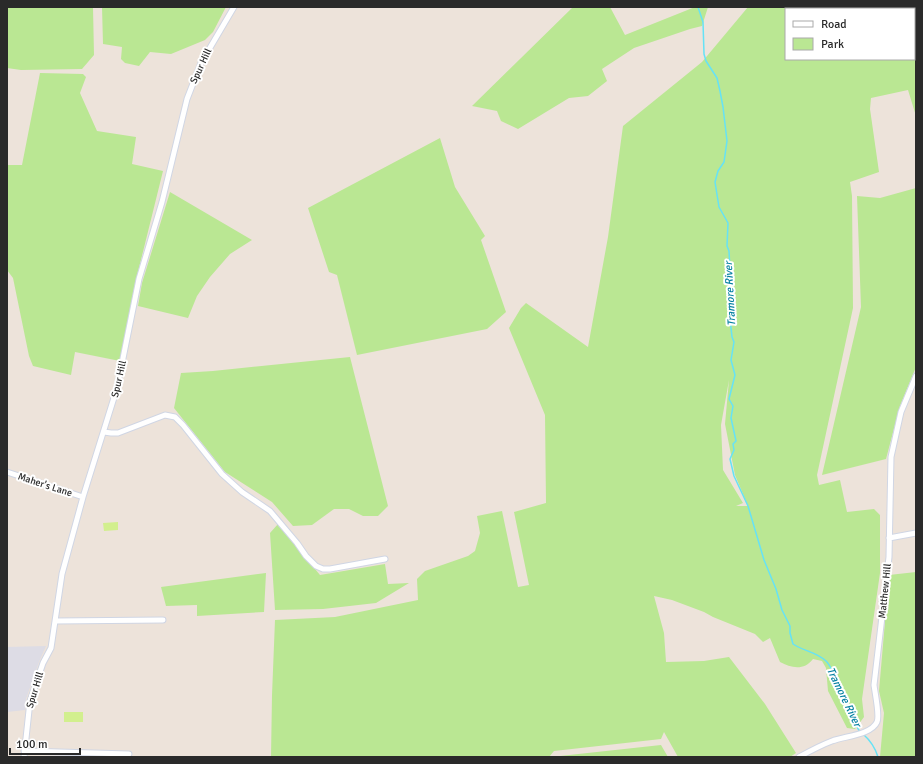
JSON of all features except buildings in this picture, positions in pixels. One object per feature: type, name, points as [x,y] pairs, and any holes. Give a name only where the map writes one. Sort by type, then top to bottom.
[{"type":"street","name":"Spur Hill","points":[[24,754],[30,701],[43,663],[51,648],[62,574],[83,497],[117,388],[139,279],[162,202],[187,98],[201,64],[234,7]]},
{"type":"street","name":"Matthew Hill","points":[[799,757],[833,740],[861,733],[872,728],[877,722],[878,714],[874,685],[889,557],[891,457],[901,412],[916,376]]},
{"type":"street","points":[[104,432],[118,433],[165,415],[175,417],[222,474],[242,492],[270,511],[306,556],[316,566],[323,569],[385,559]]},
{"type":"street","name":"Maher's Lane","points":[[7,472],[83,497]]},
{"type":"street","points":[[889,538],[916,533]]},
{"type":"street","points":[[55,621],[163,620]]},
{"type":"street","points":[[24,754],[129,754]]},
{"type":"shaded area","points":[[46,646],[26,699],[25,710],[7,712],[7,647]]},
{"type":"green space","points":[[7,7],[93,7],[94,55],[82,69],[21,70],[7,68]]},
{"type":"green space","points":[[102,7],[226,7],[213,32],[205,40],[171,54],[150,52],[139,66],[125,63],[121,59],[122,47],[103,44]]},
{"type":"green space","points":[[573,7],[610,7],[625,35],[695,7],[708,7],[702,26],[634,48],[602,69],[607,81],[588,96],[569,98],[518,129],[501,121],[497,111],[472,106]]},
{"type":"green space","points":[[748,7],[916,7],[916,116],[908,90],[871,98],[870,109],[879,172],[850,182],[852,196],[853,308],[817,475],[819,485],[840,480],[847,512],[874,509],[880,515],[880,573],[862,699],[864,717],[855,729],[847,728],[828,691],[826,668],[822,661],[813,659],[802,667],[793,667],[784,664],[780,662],[770,638],[763,642],[755,634],[704,612],[672,600],[654,596],[664,633],[666,662],[704,661],[729,657],[765,704],[796,753],[790,757],[678,757],[664,732],[661,739],[554,751],[549,757],[271,757],[275,620],[335,617],[418,600],[417,579],[425,571],[468,556],[475,551],[480,533],[477,516],[502,511],[518,587],[529,585],[514,512],[546,503],[545,415],[509,328],[521,308],[526,303],[588,347],[608,237],[623,126],[702,62]],"holes":[[[729,380],[725,424],[735,475],[748,506],[736,506],[743,503],[723,470],[721,425]]]},
{"type":"green space","points":[[40,73],[83,74],[86,77],[80,93],[97,131],[136,137],[132,164],[163,171],[135,284],[120,361],[75,352],[71,375],[33,366],[29,356],[13,278],[7,270],[7,165],[22,165]]},
{"type":"green space","points":[[440,138],[455,187],[485,236],[481,240],[506,312],[487,329],[357,355],[337,275],[329,272],[308,208]]},
{"type":"green space","points":[[916,188],[916,367],[900,406],[886,459],[822,475],[861,307],[857,196],[880,198]]},
{"type":"green space","points":[[170,192],[252,240],[230,254],[210,277],[197,296],[188,318],[138,306],[142,283]]},
{"type":"green space","points":[[350,357],[388,506],[378,516],[363,516],[349,509],[334,509],[312,525],[293,526],[272,502],[225,472],[174,408],[181,373]]},
{"type":"green space","points":[[118,522],[118,530],[104,531],[103,523]]},
{"type":"green space","points":[[278,524],[320,575],[385,564],[388,584],[409,583],[376,603],[323,609],[275,610],[270,533]]},
{"type":"green space","points":[[916,572],[916,757],[880,757],[884,713],[879,691],[889,575]]},
{"type":"green space","points":[[266,573],[264,612],[197,616],[197,605],[166,606],[161,587]]},
{"type":"green space","points":[[64,712],[83,712],[83,722],[64,722]]},
{"type":"green space","points":[[661,745],[668,757],[559,757],[560,756]]},
{"type":"waterway","name":"Tramore River","points":[[698,7],[703,22],[704,54],[706,61],[717,78],[723,107],[727,141],[724,162],[718,171],[715,182],[719,207],[728,223],[727,246],[729,251],[731,290],[729,296],[730,319],[734,342],[731,360],[735,375],[729,399],[733,406],[731,418],[736,441],[733,444],[734,450],[730,459],[734,476],[748,506],[764,560],[776,589],[782,610],[790,626],[793,644],[822,658],[828,663],[837,679],[852,718],[860,732]]},
{"type":"waterway","name":"Tramore River","points":[[863,734],[876,750],[878,757]]}]
